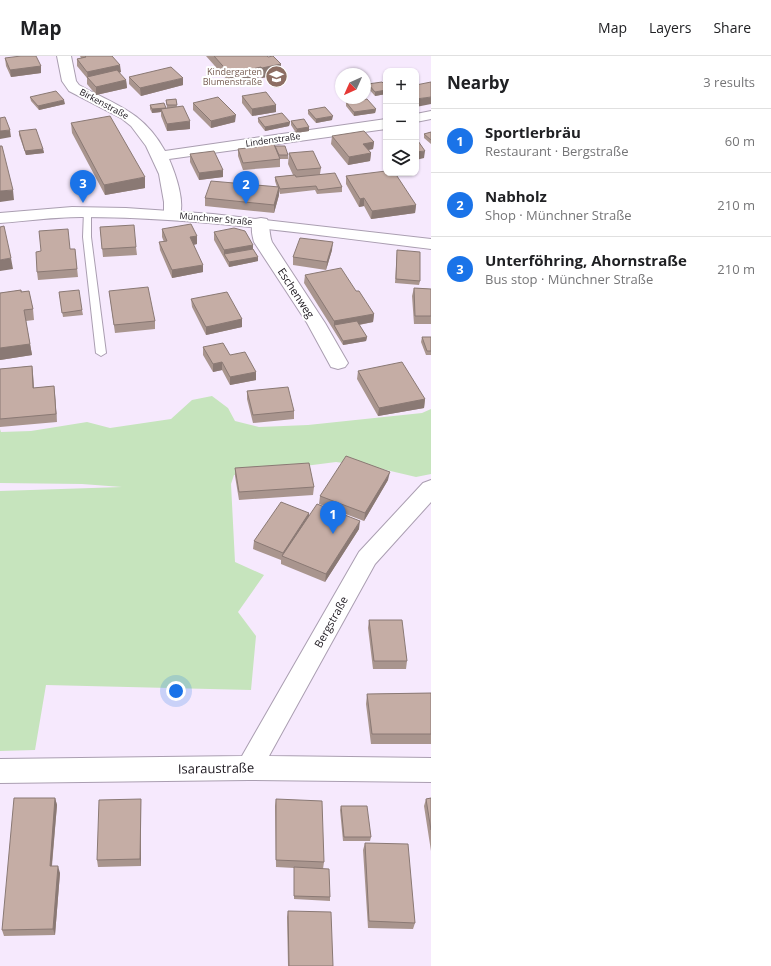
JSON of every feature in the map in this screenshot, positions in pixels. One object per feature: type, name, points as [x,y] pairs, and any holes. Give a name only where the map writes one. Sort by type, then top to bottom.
[{"type":"street","name":"Birkenstraße","points":[[64,56],[69,81],[74,88],[128,116],[140,127],[159,156],[171,185],[173,206],[172,215]]},
{"type":"street","points":[[419,117],[431,115]]},
{"type":"street","name":"Lindenstraße","points":[[159,156],[383,124]]},
{"type":"street","name":"Münchner Straße","points":[[0,218],[87,213],[172,215],[261,223],[431,244]]},
{"type":"street","name":"Eschenweg","points":[[261,223],[260,233],[263,242],[316,323],[338,363]]},
{"type":"street","name":"Bergstraße","points":[[249,768],[367,558],[431,488]]},
{"type":"street","name":"Isaraustraße","points":[[0,771],[249,768],[431,770]]},
{"type":"lane","points":[[87,213],[87,237],[101,353]]},
{"type":"green space","points":[[212,396],[228,408],[235,421],[259,427],[308,425],[422,413],[431,409],[431,474],[416,477],[378,468],[336,462],[234,475],[231,484],[235,562],[264,575],[238,612],[256,636],[251,690],[46,685],[35,750],[0,751],[0,491],[122,487],[82,484],[0,483],[0,429],[1,432],[31,431],[87,422],[110,428],[171,419],[192,400]]},
{"type":"building","points":[[36,56],[41,66],[10,70],[5,58]]},
{"type":"building","points":[[85,56],[112,56],[120,65],[87,72],[77,59],[86,57]]},
{"type":"building","points":[[214,56],[273,56],[281,64],[230,74]]},
{"type":"building","points":[[171,67],[183,78],[140,88],[129,77]]},
{"type":"building","points":[[117,70],[126,80],[96,87],[87,77]]},
{"type":"building","points":[[382,82],[383,91],[375,92],[371,87],[371,84]]},
{"type":"building","points":[[431,82],[431,97],[419,99],[419,84]]},
{"type":"building","points":[[56,91],[64,100],[38,106],[30,97]]},
{"type":"building","points":[[266,92],[276,105],[252,109],[242,96]]},
{"type":"building","points":[[218,97],[236,115],[211,121],[193,103]]},
{"type":"building","points":[[176,99],[177,105],[167,105],[166,100]]},
{"type":"building","points":[[164,103],[166,108],[152,109],[150,105]]},
{"type":"building","points":[[371,103],[376,109],[354,112],[348,104]]},
{"type":"building","points":[[183,106],[190,121],[167,124],[161,109]]},
{"type":"building","points":[[325,107],[333,116],[316,119],[308,110]]},
{"type":"building","points":[[282,113],[290,122],[265,127],[258,118]]},
{"type":"building","points":[[110,116],[145,177],[104,185],[71,123]]},
{"type":"building","points":[[5,117],[10,130],[0,131],[0,118]]},
{"type":"building","points":[[304,119],[309,127],[297,129],[291,121]]},
{"type":"building","points":[[36,129],[43,149],[25,151],[19,131]]},
{"type":"building","points":[[364,131],[374,142],[363,144],[371,153],[349,157],[332,136]]},
{"type":"building","points":[[431,132],[431,140],[424,134]]},
{"type":"building","points":[[273,142],[280,159],[243,163],[238,149],[257,147],[256,144]]},
{"type":"building","points":[[419,142],[425,151],[419,152]]},
{"type":"building","points":[[0,146],[2,146],[13,190],[0,191]]},
{"type":"building","points":[[275,146],[285,146],[288,155],[279,155]]},
{"type":"building","points":[[214,151],[223,170],[199,173],[190,154]]},
{"type":"building","points":[[313,151],[321,168],[297,170],[289,153]]},
{"type":"building","points":[[383,171],[383,176],[397,176],[416,205],[372,211],[364,198],[360,199],[346,176]]},
{"type":"building","points":[[335,173],[342,187],[318,190],[316,186],[280,189],[275,177],[295,175],[296,177]]},
{"type":"building","points":[[211,181],[279,187],[274,205],[205,198]]},
{"type":"building","points":[[191,224],[197,236],[190,237],[203,265],[172,270],[159,242],[167,241],[162,229]]},
{"type":"building","points":[[134,225],[136,247],[102,249],[100,227]]},
{"type":"building","points":[[4,226],[11,258],[0,260],[0,227]]},
{"type":"building","points":[[234,228],[245,231],[253,245],[224,250],[214,232]]},
{"type":"building","points":[[68,229],[70,249],[75,249],[77,269],[37,272],[36,252],[41,251],[39,231]]},
{"type":"building","points":[[300,238],[333,242],[327,262],[293,257]]},
{"type":"building","points":[[253,249],[258,257],[229,262],[224,254]]},
{"type":"building","points":[[397,250],[420,252],[420,281],[396,279]]},
{"type":"building","points":[[341,268],[356,291],[359,291],[374,314],[334,321],[305,275]]},
{"type":"building","points":[[148,287],[155,321],[114,325],[109,291]]},
{"type":"building","points":[[414,288],[431,289],[431,316],[415,316]]},
{"type":"building","points":[[21,290],[21,292],[29,291],[33,309],[24,310],[30,344],[0,348],[0,293]]},
{"type":"building","points":[[79,290],[82,310],[62,313],[59,292]]},
{"type":"building","points":[[227,292],[242,319],[206,327],[191,299]]},
{"type":"building","points":[[357,321],[367,337],[343,341],[334,325]]},
{"type":"building","points":[[422,337],[431,337],[431,351],[427,351]]},
{"type":"building","points":[[223,343],[230,355],[245,352],[256,372],[230,377],[222,362],[213,364],[203,347]]},
{"type":"building","points":[[402,362],[425,399],[379,408],[358,371]]},
{"type":"building","points":[[32,366],[33,388],[54,386],[56,414],[0,419],[0,369]]},
{"type":"building","points":[[288,387],[294,411],[253,415],[247,391]]},
{"type":"building","points":[[346,456],[390,472],[365,513],[320,496]]},
{"type":"building","points":[[309,463],[314,487],[239,492],[235,468]]},
{"type":"building","points":[[281,502],[309,513],[283,553],[254,541]]},
{"type":"building","points":[[317,504],[360,521],[326,574],[282,556]]},
{"type":"building","points":[[369,620],[402,620],[407,661],[374,661]]},
{"type":"building","points":[[431,693],[431,734],[372,734],[367,694]]},
{"type":"building","points":[[14,798],[55,798],[50,866],[58,866],[53,929],[2,930]]},
{"type":"building","points":[[431,798],[431,830],[426,799]]},
{"type":"building","points":[[141,799],[140,859],[97,860],[99,800]]},
{"type":"building","points":[[276,799],[322,801],[324,862],[276,860]]},
{"type":"building","points":[[341,806],[367,806],[371,837],[344,837]]},
{"type":"building","points":[[365,843],[408,844],[415,923],[369,921]]},
{"type":"building","points":[[294,867],[329,869],[330,897],[294,896]]},
{"type":"building","points":[[288,911],[331,912],[333,966],[289,966]]},
{"type":"place","name":"Kindergarten Blumenstraße","points":[[277,77]]},
{"type":"place","name":"Unterföhring, Ahornstraße","points":[[83,203]]},
{"type":"place","name":"Nabholz","points":[[246,204]]},
{"type":"place","name":"Sportlerbräu","points":[[333,534]]}]
